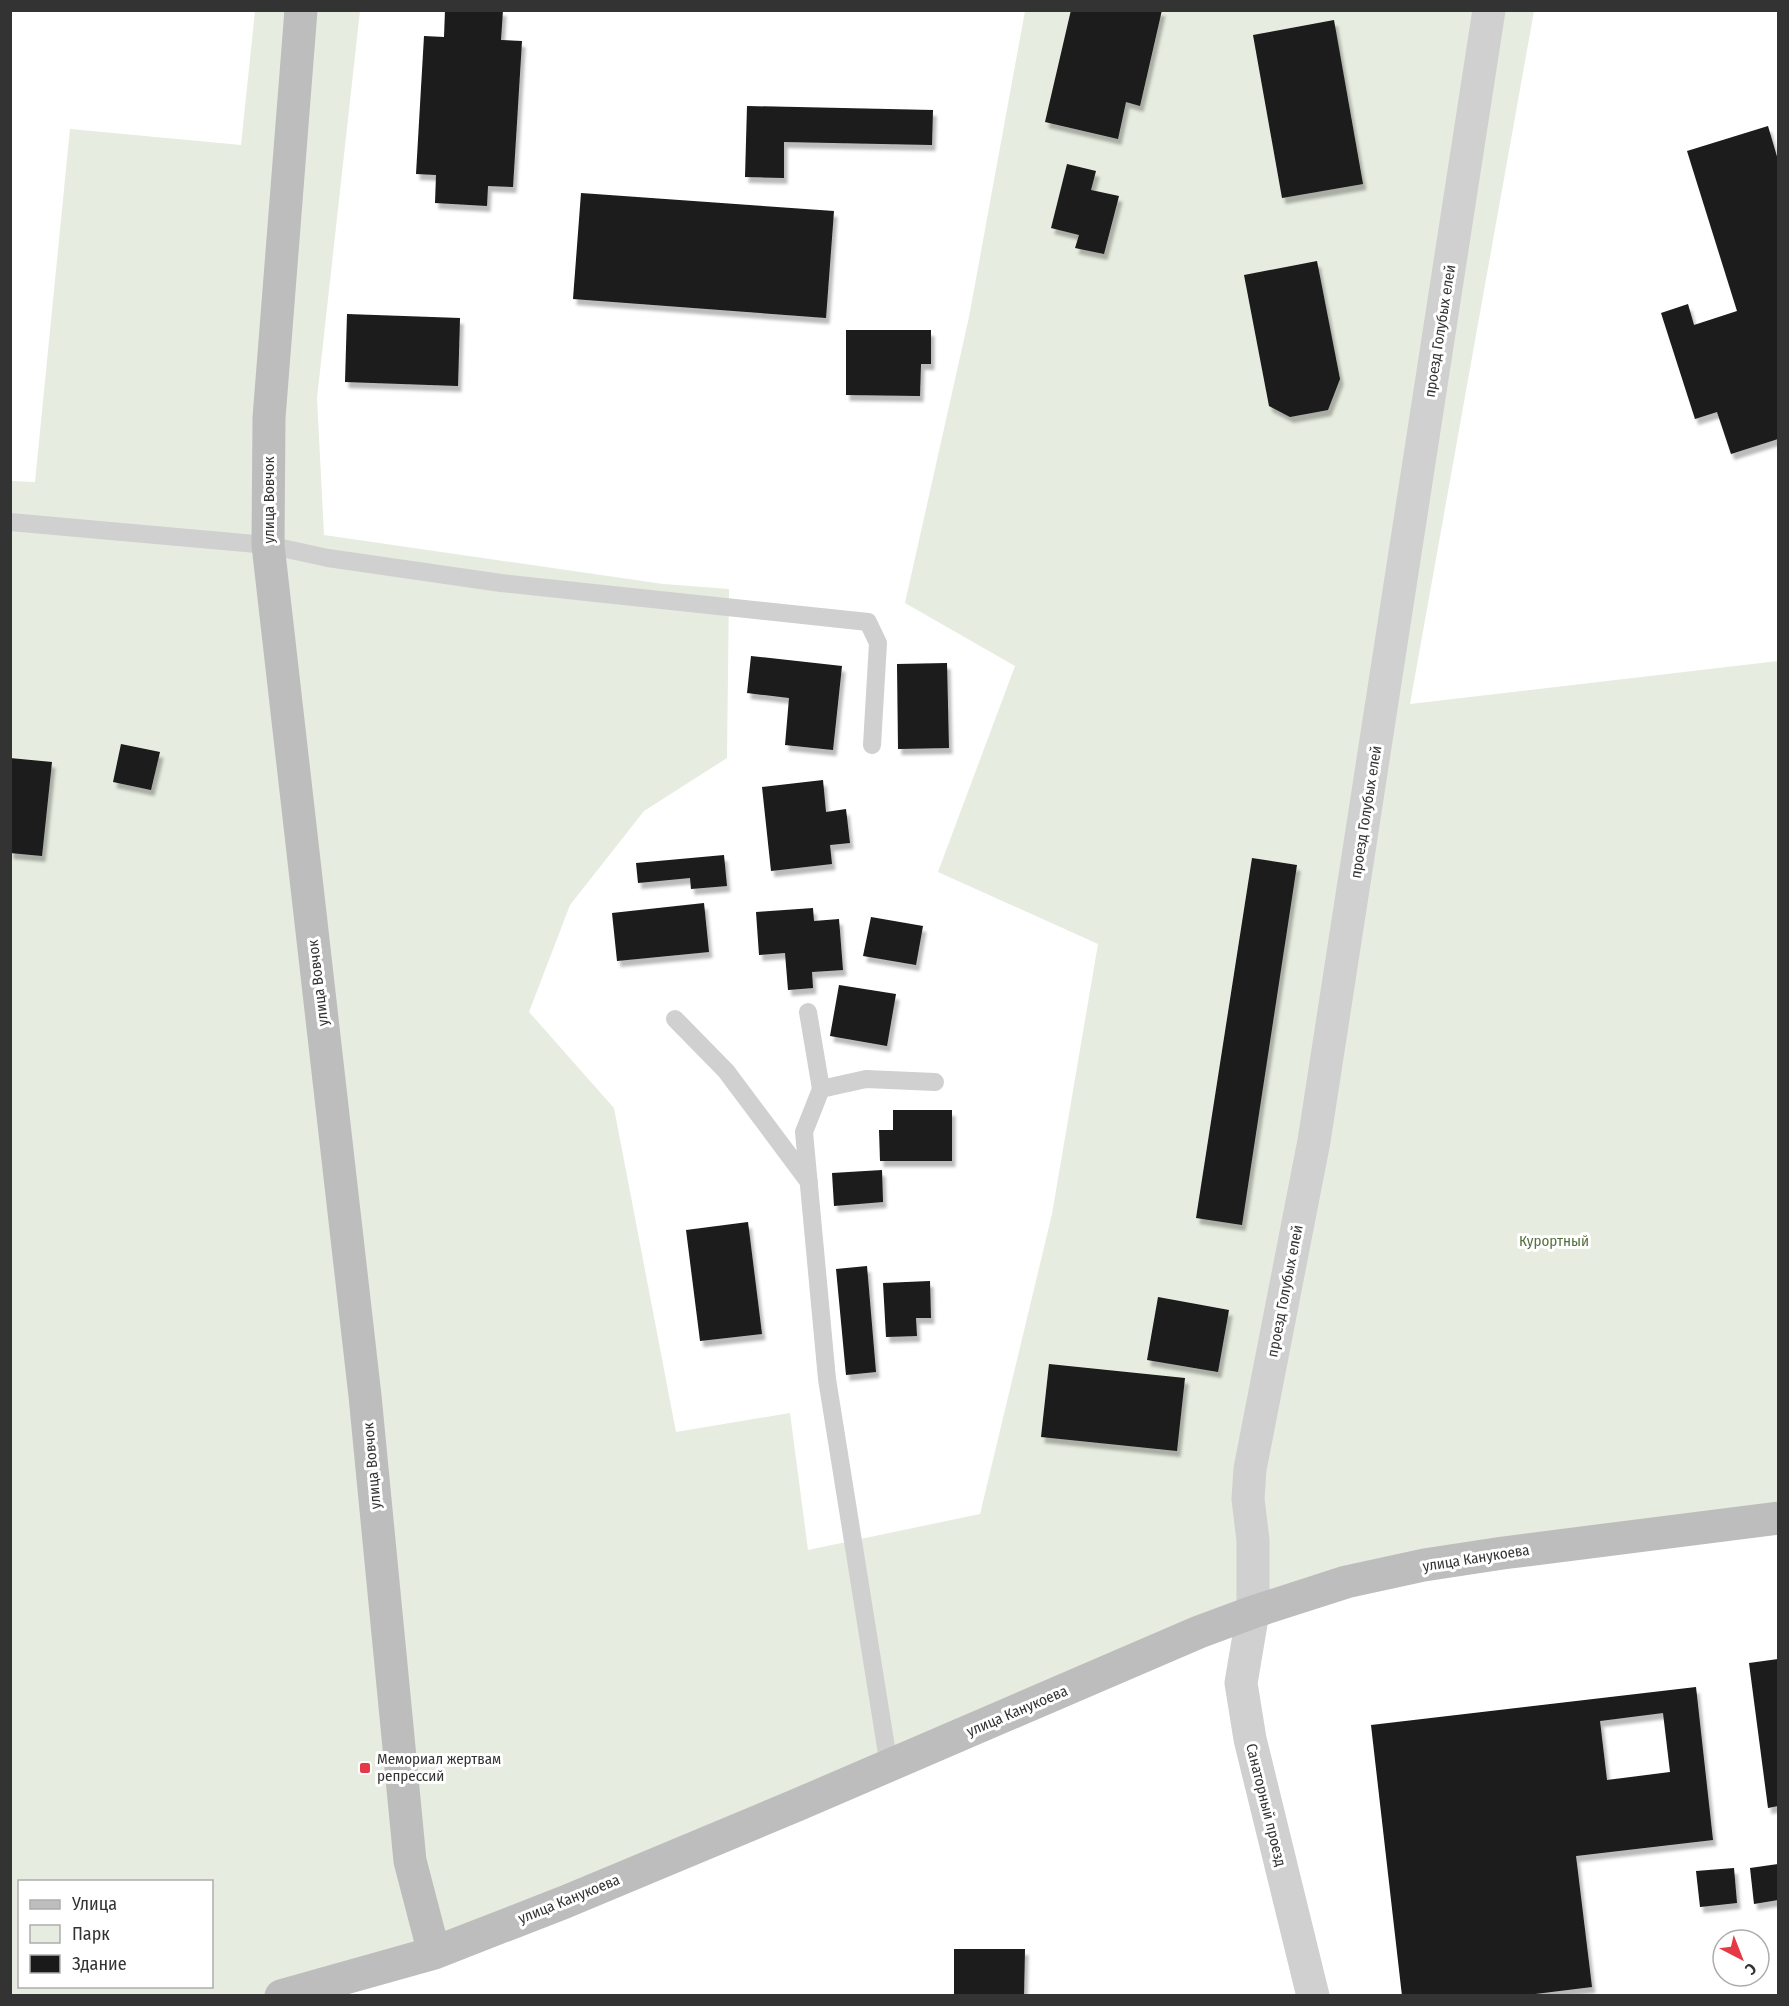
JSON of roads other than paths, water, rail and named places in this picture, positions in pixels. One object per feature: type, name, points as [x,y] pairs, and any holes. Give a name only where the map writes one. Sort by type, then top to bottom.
[{"type":"street","name":"улица Вовчок","points":[[301,10],[269,418],[268,545],[365,1396],[410,1861],[434,1953]]},
{"type":"street","name":"проезд Голубых елей","points":[[1253,1612],[1253,1540],[1248,1499],[1250,1469],[1314,1141],[1489,10]]},
{"type":"street","name":"улица Канукоева","points":[[280,1995],[434,1953],[565,1902],[889,1766],[1199,1632],[1346,1582],[1424,1565],[1503,1553],[1779,1518]]},
{"type":"street","name":"Санаторный проезд","points":[[1253,1612],[1241,1683],[1250,1739],[1313,1995]]},
{"type":"lane","points":[[10,522],[268,545],[328,558],[501,583],[868,622],[878,643],[872,745]]},
{"type":"lane","points":[[808,1012],[821,1089],[804,1132],[827,1379],[889,1766]]},
{"type":"lane","points":[[675,1019],[726,1071],[809,1182]]},
{"type":"lane","points":[[821,1089],[866,1079],[935,1082]]},
{"type":"place","name":"Мемориал жертвам репрессий","points":[[365,1768]]},
{"type":"park label","name":"Курортный","points":[[1554,1241]]}]
